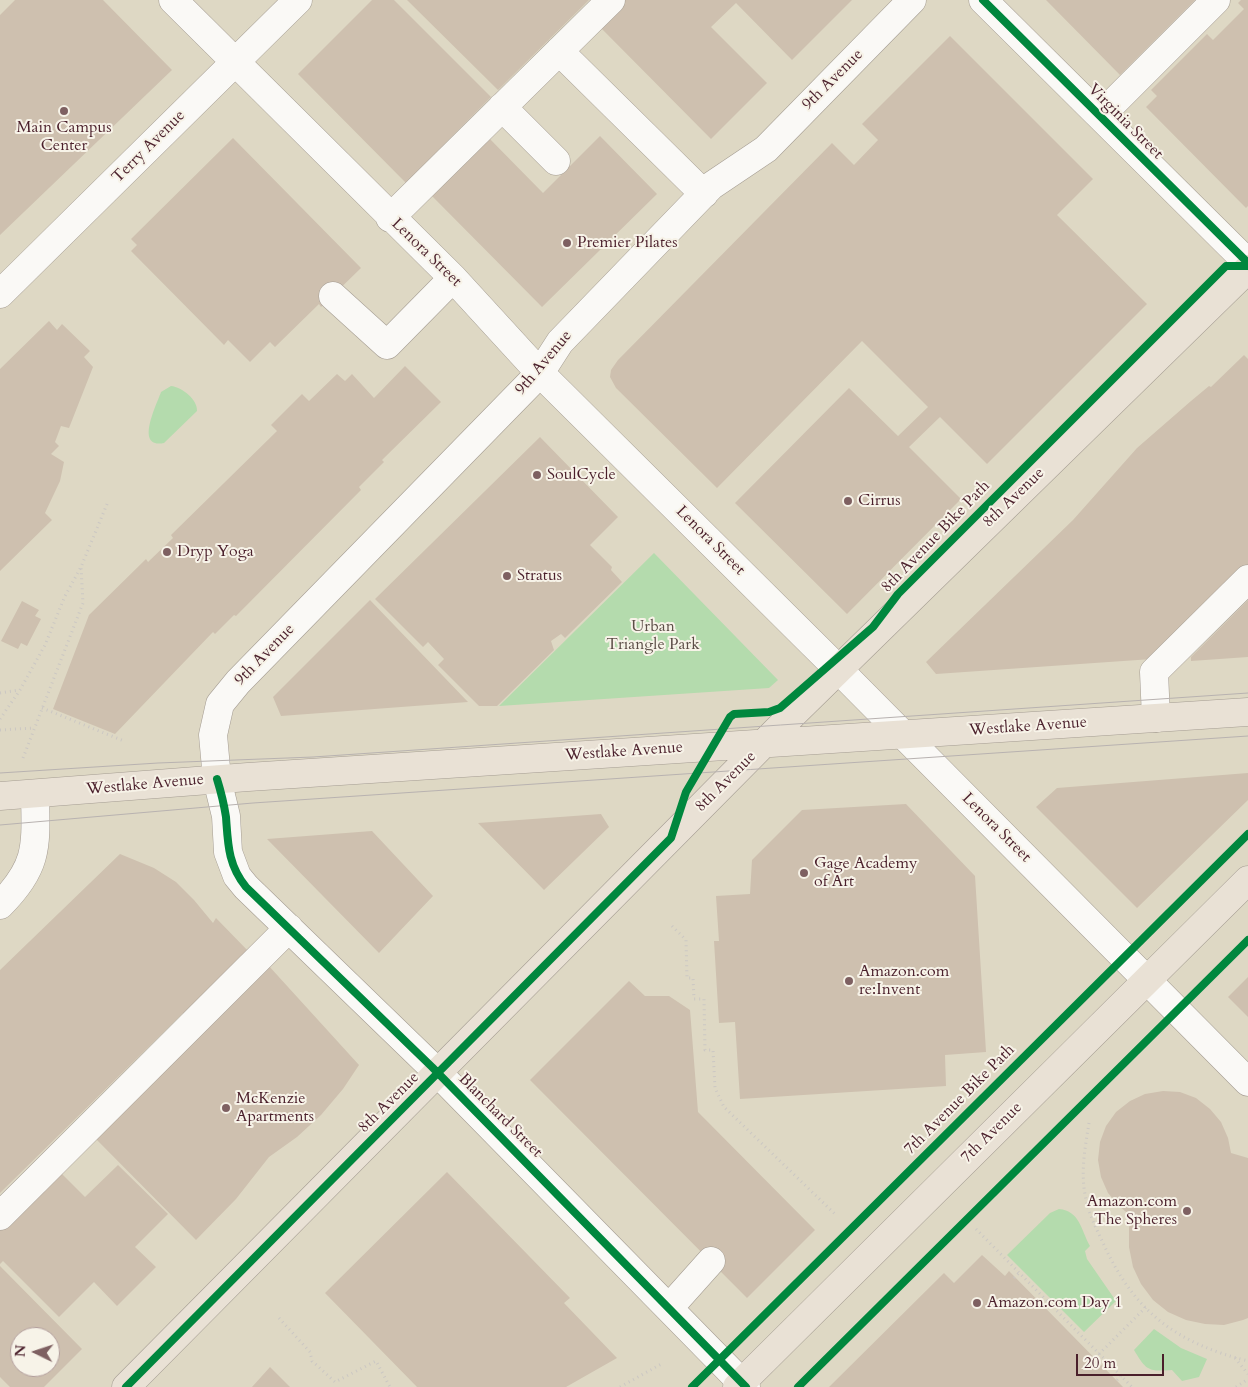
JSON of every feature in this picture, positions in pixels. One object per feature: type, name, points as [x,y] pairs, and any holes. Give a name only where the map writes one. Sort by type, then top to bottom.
[{"type":"main road","name":"8th Avenue","points":[[126,1387],[838,669],[1248,269]]},
{"type":"main road","name":"Westlake Avenue","points":[[0,796],[217,779],[765,742],[904,735],[1248,712]]},
{"type":"main road","name":"7th Avenue","points":[[742,1385],[1146,979],[1248,880]]},
{"type":"street","name":"Lenora Street","points":[[172,0],[390,218],[453,278],[540,373],[904,735],[1248,1082]]},
{"type":"street","name":"Terry Avenue","points":[[0,294],[298,0]]},
{"type":"street","points":[[390,218],[611,0]]},
{"type":"street","name":"9th Avenue","points":[[217,779],[213,735],[220,704],[238,682],[540,373],[560,342],[711,186],[766,148],[912,0]]},
{"type":"street","name":"Virginia Street","points":[[983,0],[1248,263]]},
{"type":"street","points":[[1100,116],[1216,0]]},
{"type":"street","points":[[559,51],[704,194]]},
{"type":"street","points":[[502,107],[556,161]]},
{"type":"street","points":[[333,296],[387,345],[453,278]]},
{"type":"street","points":[[1156,718],[1154,672],[1248,579]]},
{"type":"street","name":"Blanchard Street","points":[[217,779],[225,811],[228,852],[237,876],[438,1073],[742,1385]]},
{"type":"street","points":[[0,905],[17,888],[27,873],[34,855],[35,794]]},
{"type":"street","points":[[0,1216],[289,928]]},
{"type":"street","points":[[669,1308],[711,1261]]},
{"type":"path","points":[[0,719],[20,690],[45,645],[65,596],[81,567],[107,504]]},
{"type":"path","points":[[23,758],[83,603],[81,567]]},
{"type":"path","points":[[0,693],[20,690]]},
{"type":"path","points":[[42,708],[124,741]]},
{"type":"path","points":[[0,730],[34,728]]},
{"type":"path","points":[[672,926],[686,940],[688,978],[693,978],[694,1000],[704,999],[705,1050],[713,1050],[715,1088],[724,1107],[837,1216]]},
{"type":"path","points":[[1089,1124],[1083,1172],[1086,1199],[1094,1224],[1115,1269],[1133,1295],[1157,1320],[1186,1340],[1218,1354],[1248,1361]]},
{"type":"path","points":[[976,1229],[1132,1387]]},
{"type":"path","points":[[1014,1278],[1019,1273]]},
{"type":"path","points":[[1099,1354],[1146,1307]]},
{"type":"path","points":[[279,1318],[310,1352],[312,1361],[335,1382],[376,1361],[390,1387]]},
{"type":"path","points":[[1235,1358],[1248,1374]]},
{"type":"path","points":[[620,1387],[663,1363]]},
{"type":"path","points":[[1117,1380],[1121,1376]]},
{"type":"path","points":[[1236,1387],[1248,1379]]},
{"type":"green space","points":[[171,386],[180,389],[188,395],[195,403],[197,411],[164,443],[155,443],[150,439],[149,433],[152,415],[161,392]]},
{"type":"green space","name":"Urban Triangle Park","points":[[654,553],[778,680],[769,688],[499,706]]},
{"type":"green space","points":[[1059,1209],[1076,1217],[1090,1246],[1085,1251],[1087,1259],[1116,1301],[1084,1332],[1007,1255],[1050,1213]]},
{"type":"green space","points":[[1154,1329],[1181,1348],[1207,1359],[1199,1377],[1182,1381],[1172,1370],[1158,1371],[1145,1366],[1134,1350]]},
{"type":"building","name":"Main Campus Center","points":[[15,0],[103,0],[172,70],[0,235],[0,15]]},
{"type":"building","points":[[372,0],[394,0],[491,97],[406,183],[298,74]]},
{"type":"building","points":[[407,0],[589,0],[498,90]]},
{"type":"building","points":[[625,0],[852,0],[792,60],[736,3],[711,27],[767,83],[711,139],[599,26]]},
{"type":"building","points":[[1046,0],[1195,0],[1120,75]]},
{"type":"building","points":[[1241,0],[1248,0],[1248,206],[1246,208],[1146,107],[1157,96],[1151,90],[1207,34],[1213,40],[1244,9],[1238,3]]},
{"type":"building","points":[[950,36],[1093,179],[1057,215],[1147,304],[987,464],[940,417],[909,447],[961,499],[847,614],[735,503],[849,388],[898,436],[928,407],[862,341],[717,488],[616,388],[610,377],[611,370],[618,360],[832,143],[854,165],[878,140],[862,124]]},
{"type":"building","points":[[487,136],[543,193],[600,136],[657,194],[542,307],[432,196]]},
{"type":"building","points":[[233,138],[361,268],[321,307],[319,304],[275,347],[270,342],[250,362],[228,340],[224,345],[131,251],[137,245],[131,239]]},
{"type":"building","points":[[49,321],[57,330],[62,324],[90,351],[84,357],[93,367],[69,428],[61,426],[55,442],[59,446],[51,454],[64,462],[60,481],[45,513],[52,520],[0,571],[0,369]]},
{"type":"building","points":[[1244,355],[1248,359],[1248,565],[1152,659],[936,674],[926,662],[1073,520],[1137,448],[1209,386],[1211,387]]},
{"type":"building","points":[[405,366],[441,402],[382,460],[384,462],[359,487],[361,490],[236,616],[234,615],[215,634],[213,632],[115,734],[53,709],[89,615],[146,559],[148,562],[173,538],[171,535],[277,431],[271,425],[302,394],[309,401],[337,374],[345,381],[352,374],[374,398]]},
{"type":"building","name":"Stratus","points":[[540,437],[618,517],[590,545],[612,567],[611,570],[622,582],[565,638],[561,634],[551,641],[554,650],[497,706],[479,706],[438,665],[444,659],[428,642],[423,647],[375,599]]},
{"type":"building","points":[[370,600],[468,702],[281,716],[273,697]]},
{"type":"building","points":[[1248,600],[1248,657],[1191,661],[1191,657]]},
{"type":"building","points":[[22,601],[39,610],[35,616],[41,619],[27,646],[21,643],[18,649],[1,641]]},
{"type":"building","points":[[1248,773],[1248,800],[1137,908],[1036,807],[1057,788]]},
{"type":"building","name":"Amazon.com re:Invent","points":[[906,804],[975,876],[986,1052],[945,1055],[946,1086],[740,1099],[735,1022],[719,1023],[714,941],[719,941],[716,896],[750,894],[752,860],[802,810]]},
{"type":"building","points":[[601,814],[609,827],[544,890],[478,823]]},
{"type":"building","points":[[372,831],[433,896],[379,953],[267,839]]},
{"type":"building","points":[[120,854],[154,868],[176,882],[213,923],[216,918],[251,954],[187,1016],[183,1013],[0,1193],[0,970]]},
{"type":"building","name":"McKenzie Apartments","points":[[268,965],[359,1065],[343,1089],[321,1115],[297,1137],[269,1157],[236,1199],[196,1240],[95,1138]]},
{"type":"building","points":[[1248,977],[1248,1017],[1228,997]]},
{"type":"building","points":[[629,981],[645,996],[669,996],[690,1010],[698,1112],[815,1230],[747,1298],[530,1080]]},
{"type":"building","name":"Amazon.com The Spheres","points":[[1163,1091],[1180,1092],[1196,1098],[1210,1109],[1221,1122],[1228,1138],[1231,1153],[1248,1158],[1248,1318],[1243,1320],[1224,1325],[1186,1320],[1168,1312],[1153,1300],[1141,1284],[1133,1267],[1129,1247],[1131,1216],[1108,1193],[1101,1177],[1098,1160],[1100,1142],[1106,1126],[1116,1112],[1130,1101],[1145,1094]]},
{"type":"building","points":[[118,1165],[168,1214],[135,1247],[156,1267],[117,1306],[94,1282],[59,1317],[3,1261],[0,1264],[0,1227],[52,1174],[57,1179],[62,1174],[85,1197]]},
{"type":"building","points":[[447,1172],[570,1298],[564,1303],[617,1358],[566,1387],[417,1387],[325,1293]]},
{"type":"building","name":"Amazon.com Day 1","points":[[982,1255],[1005,1276],[1009,1271],[1123,1387],[829,1387],[944,1273],[954,1283]]},
{"type":"building","points":[[0,1266],[82,1349],[60,1371],[60,1327],[10,1327],[10,1377],[54,1377],[44,1387],[10,1387],[0,1377]]},
{"type":"building","points":[[270,1367],[290,1387],[252,1387]]},
{"type":"tram line","points":[[0,773],[158,763],[313,757],[1248,693]]},
{"type":"tram line","points":[[0,825],[253,803],[1248,736]]},
{"type":"cycle path","points":[[983,0],[1248,263]]},
{"type":"cycle path","name":"8th Avenue Bike Path","points":[[126,1387],[671,838],[686,792],[730,717],[734,714],[769,712],[780,708],[873,627],[898,594],[1226,266],[1248,266]]},
{"type":"cycle path","points":[[217,779],[225,812],[228,845],[232,862],[246,887],[432,1067],[746,1387]]},
{"type":"cycle path","name":"7th Avenue Bike Path","points":[[692,1387],[1248,834]]},
{"type":"cycle path","points":[[798,1387],[1248,940]]},
{"type":"place","name":"Main Campus Center","points":[[64,111]]},
{"type":"place","name":"Premier Pilates","points":[[567,243]]},
{"type":"place","name":"SoulCycle","points":[[537,475]]},
{"type":"place","name":"Cirrus","points":[[848,501]]},
{"type":"place","name":"Dryp Yoga","points":[[167,552]]},
{"type":"place","name":"Stratus","points":[[507,576]]},
{"type":"place","name":"Gage Academy of Art","points":[[804,873]]},
{"type":"place","name":"Amazon.com re:Invent","points":[[849,981]]},
{"type":"place","name":"McKenzie Apartments","points":[[226,1108]]},
{"type":"place","name":"Amazon.com The Spheres","points":[[1187,1211]]},
{"type":"place","name":"Amazon.com Day 1","points":[[977,1303]]}]
